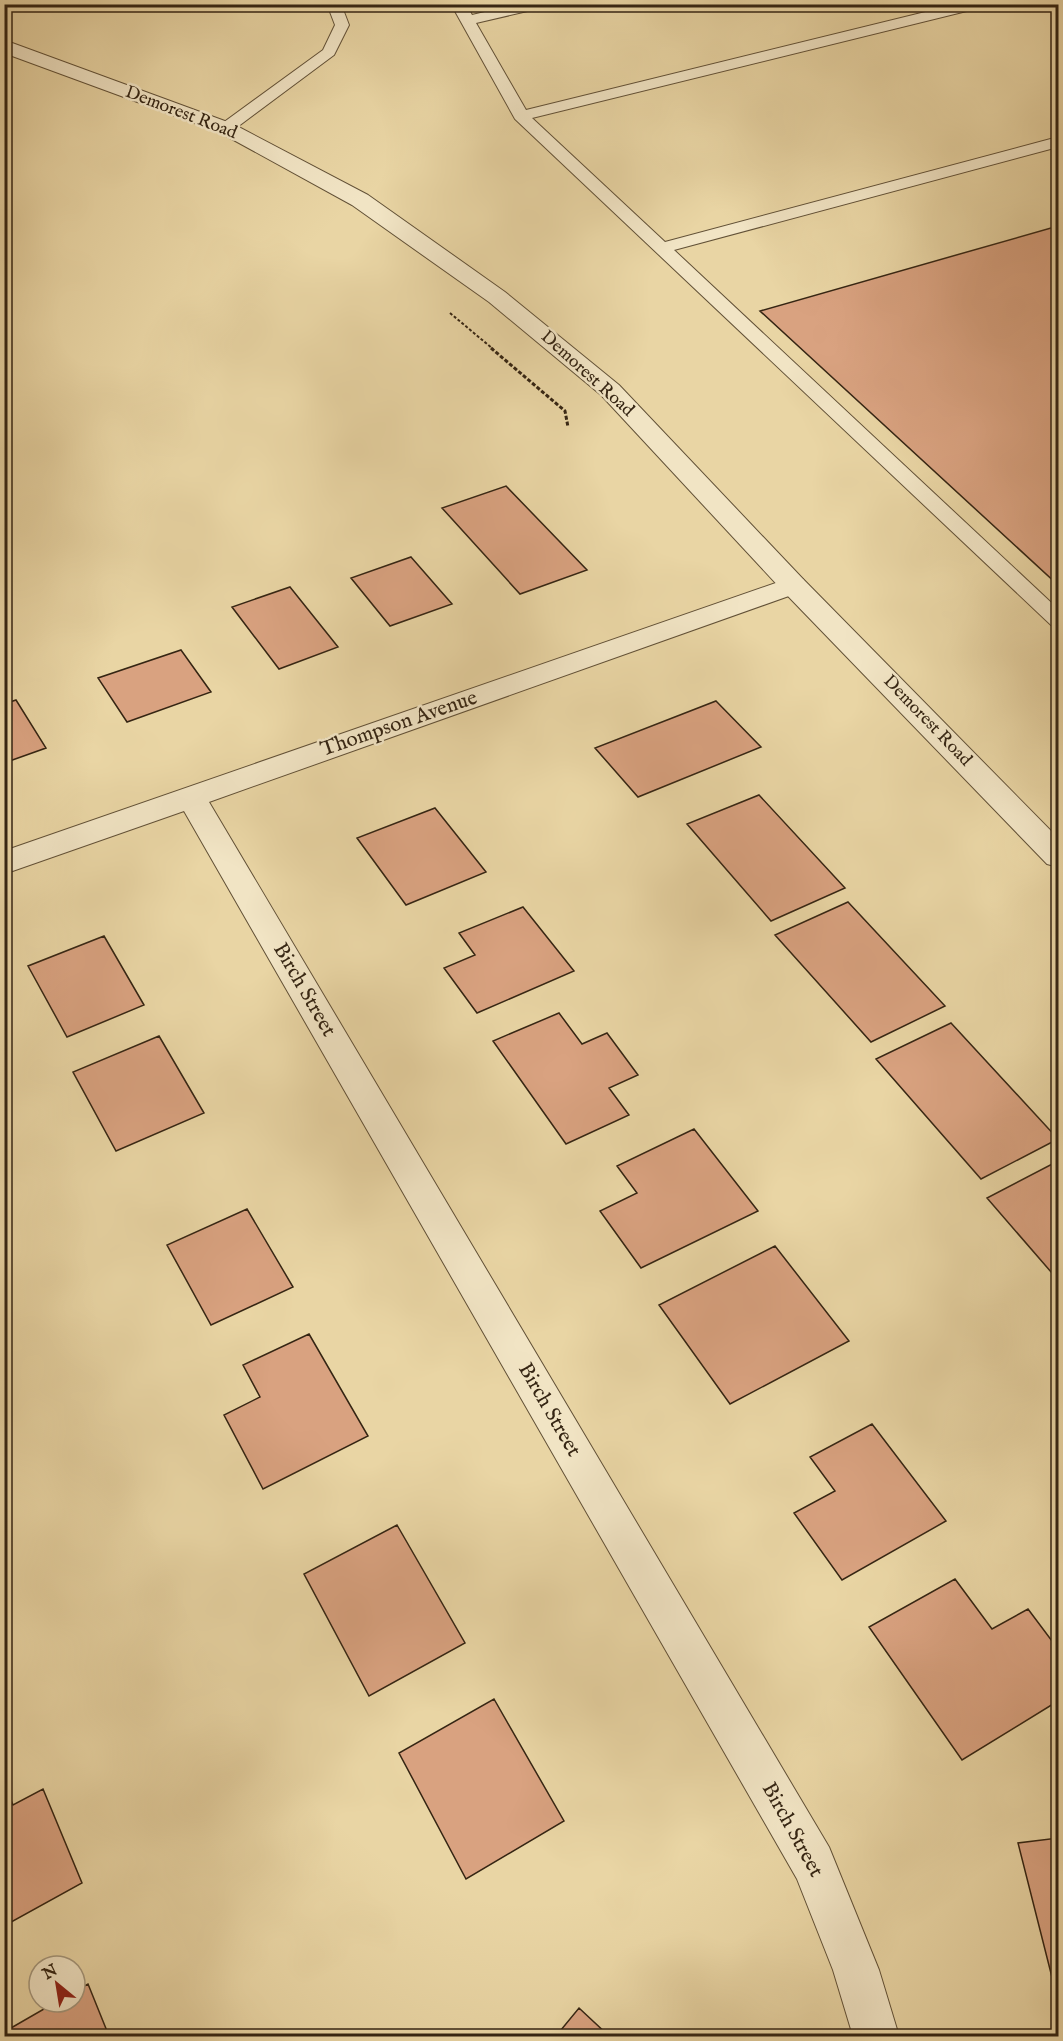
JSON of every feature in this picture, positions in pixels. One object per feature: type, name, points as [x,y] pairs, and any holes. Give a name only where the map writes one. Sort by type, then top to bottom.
[{"type":"street","name":"Demorest Road","points":[[4,46],[226,128],[360,200],[497,297],[610,390],[793,585],[1059,856]]},
{"type":"street","name":"Thompson Avenue","points":[[4,863],[793,585]]},
{"type":"street","name":"Birch Street","points":[[191,797],[813,1863],[850,1950],[876,2037]]},
{"type":"lane","points":[[226,128],[329,52],[342,25],[334,4]]},
{"type":"lane","points":[[458,4],[521,116],[1059,620]]},
{"type":"lane","points":[[467,21],[540,4]]},
{"type":"lane","points":[[521,116],[978,4]]},
{"type":"lane","points":[[662,248],[1059,142]]},
{"type":"path","points":[[447,310],[565,411],[568,427]]},
{"type":"building","points":[[1058,226],[1058,585],[760,311]]},
{"type":"building","points":[[506,486],[587,570],[520,594],[442,508]]},
{"type":"building","points":[[411,557],[452,604],[390,626],[351,578]]},
{"type":"building","points":[[290,587],[338,647],[279,669],[232,607]]},
{"type":"building","points":[[181,650],[211,692],[127,722],[98,678]]},
{"type":"building","points":[[16,700],[46,748],[4,763],[4,704]]},
{"type":"building","points":[[716,701],[761,747],[638,797],[595,748]]},
{"type":"building","points":[[759,795],[845,888],[771,921],[687,824]]},
{"type":"building","points":[[435,808],[486,872],[406,905],[357,838]]},
{"type":"building","points":[[848,902],[945,1006],[871,1042],[775,935]]},
{"type":"building","points":[[523,907],[574,971],[477,1013],[444,968],[475,955],[459,933]]},
{"type":"building","points":[[104,936],[144,1005],[67,1037],[28,966]]},
{"type":"building","points":[[559,1013],[582,1044],[607,1033],[638,1075],[609,1088],[629,1115],[566,1144],[493,1041]]},
{"type":"building","points":[[951,1023],[1058,1139],[981,1179],[876,1059]]},
{"type":"building","points":[[159,1036],[204,1113],[116,1151],[73,1072]]},
{"type":"building","points":[[694,1129],[758,1211],[641,1268],[600,1211],[637,1193],[617,1166]]},
{"type":"building","points":[[1058,1161],[1058,1280],[987,1198]]},
{"type":"building","points":[[247,1209],[293,1287],[211,1325],[167,1245]]},
{"type":"building","points":[[775,1246],[849,1341],[730,1404],[659,1305]]},
{"type":"building","points":[[309,1334],[368,1436],[263,1489],[224,1415],[260,1397],[243,1365]]},
{"type":"building","points":[[872,1424],[946,1521],[842,1580],[794,1513],[835,1491],[810,1457]]},
{"type":"building","points":[[397,1525],[465,1643],[369,1696],[304,1574]]},
{"type":"building","points":[[955,1579],[992,1629],[1028,1609],[1058,1649],[1058,1701],[962,1760],[869,1627]]},
{"type":"building","points":[[494,1699],[564,1821],[466,1879],[399,1753]]},
{"type":"building","points":[[4,1783],[13,1805],[43,1789],[82,1883],[4,1926]]},
{"type":"building","points":[[1058,1838],[1058,2001],[1018,1843]]},
{"type":"building","points":[[87,1985],[109,2036],[4,2036],[4,2032],[35,2014],[87,2014]]},
{"type":"building","points":[[579,2008],[609,2036],[556,2036]]}]
